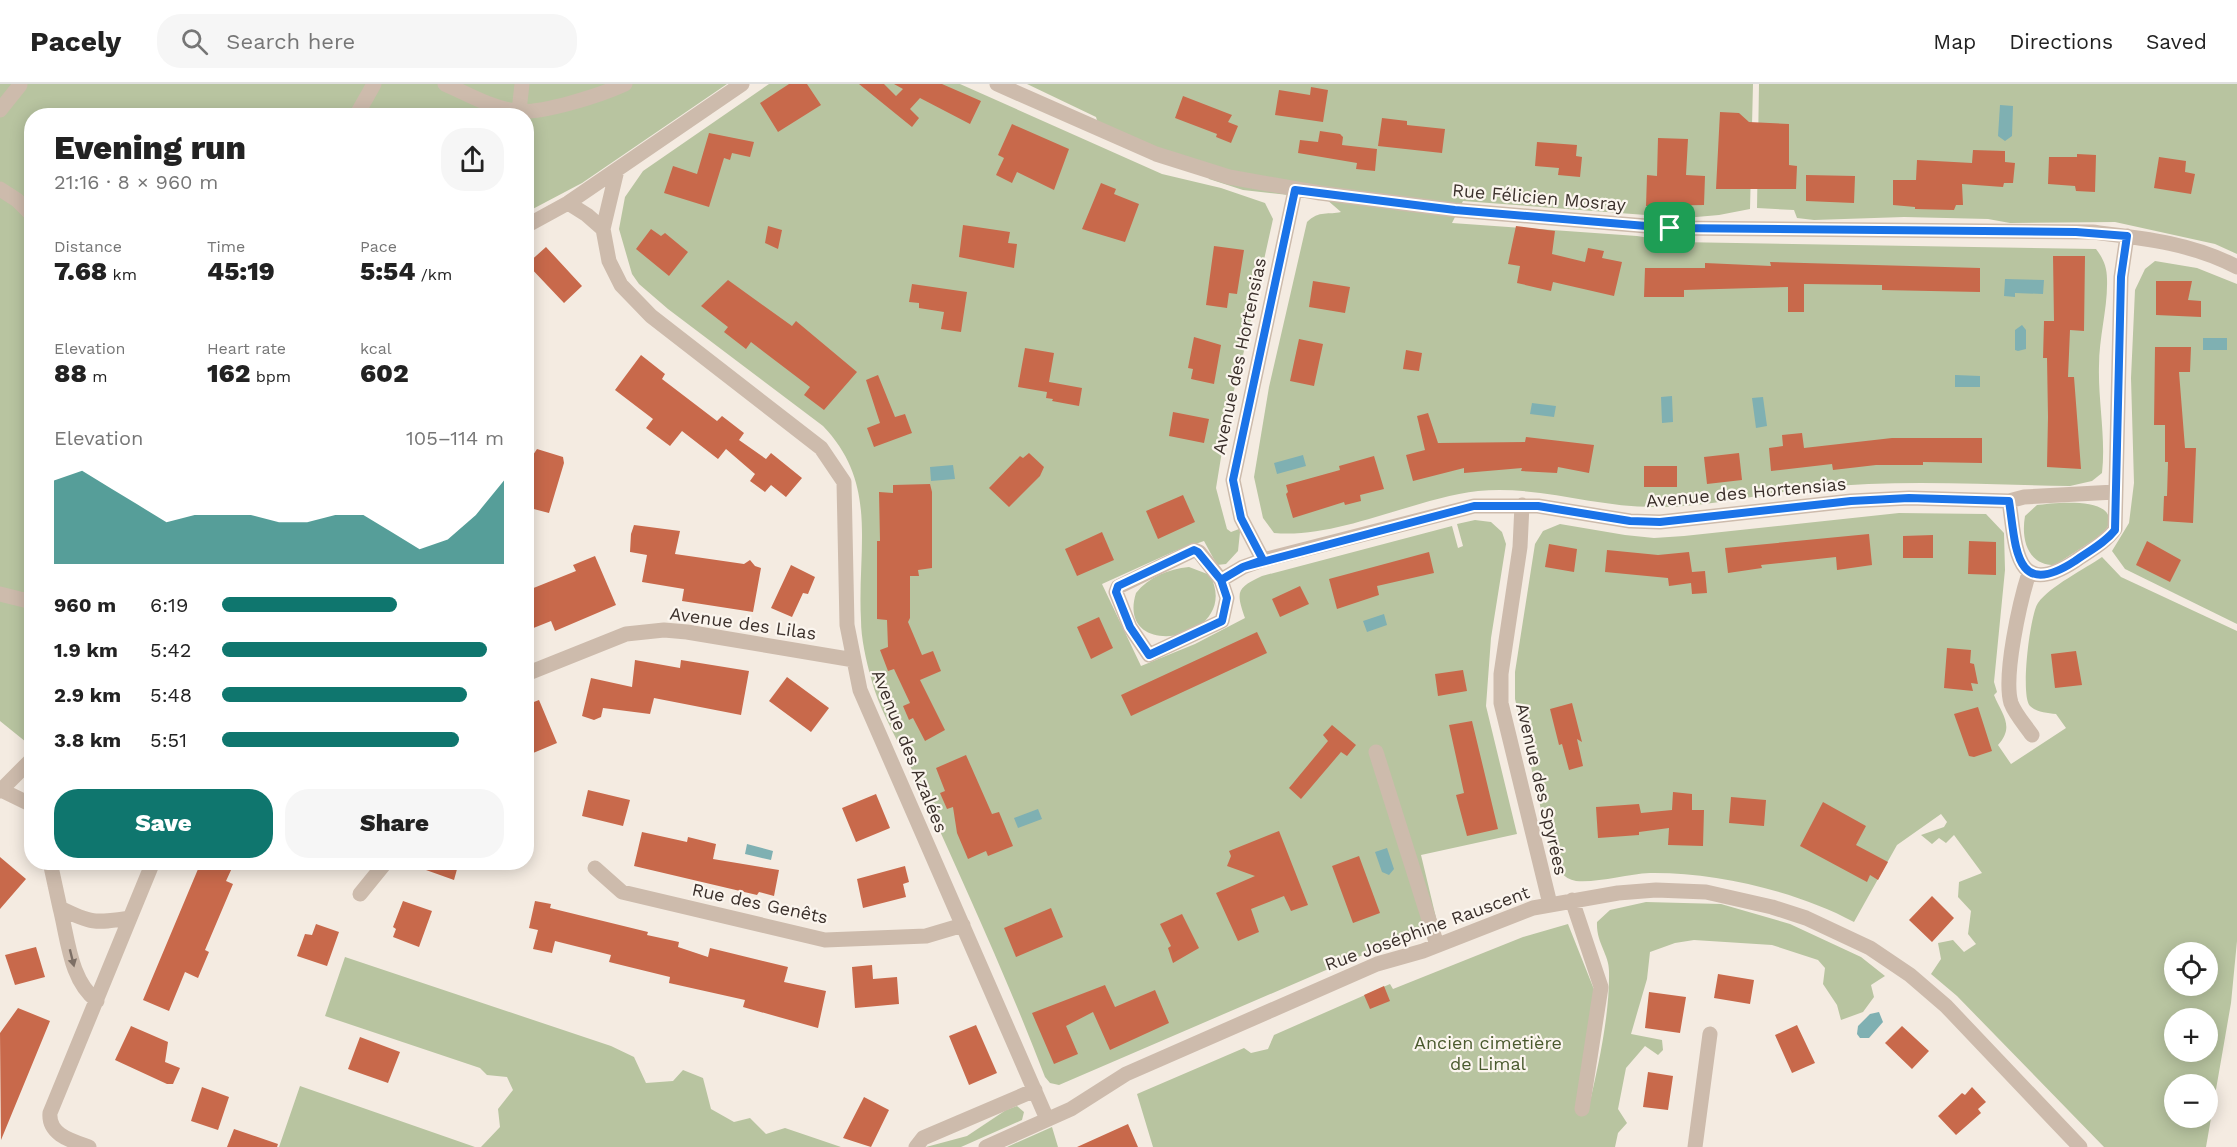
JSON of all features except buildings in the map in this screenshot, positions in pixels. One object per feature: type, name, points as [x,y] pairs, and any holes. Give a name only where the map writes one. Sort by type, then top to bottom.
[{"type":"street","points":[[360,108],[374,84]]},
{"type":"street","points":[[446,84],[500,108]]},
{"type":"street","points":[[517,108],[522,84]]},
{"type":"street","points":[[534,110],[545,108],[585,91],[625,84]]},
{"type":"street","points":[[534,222],[568,203],[742,84]]},
{"type":"street","name":"Rue Félicien Mosray","points":[[997,84],[1156,154],[1229,177],[1295,190],[1455,210],[1670,228],[2076,232],[2142,236],[2190,249],[2237,267]]},
{"type":"street","points":[[0,110],[20,85]]},
{"type":"street","name":"Avenue des Azalées","points":[[617,170],[603,229],[609,261],[621,285],[633,301],[821,448],[844,482],[847,625],[860,690],[1047,1119]]},
{"type":"street","points":[[0,189],[24,207]]},
{"type":"street","name":"Avenue des Hortensias","points":[[1295,190],[1233,480],[1241,518],[1263,560],[1474,506],[1522,505],[1660,522],[1851,501],[1909,498],[2009,501],[2024,497],[2115,492]]},
{"type":"street","points":[[568,203],[603,229]]},
{"type":"street","points":[[2009,501],[2020,560],[2030,573],[2045,576],[2059,570],[2109,538],[2117,522],[2115,492],[2121,277],[2127,236]]},
{"type":"street","name":"Avenue des Spyrées","points":[[1522,505],[1520,547],[1501,674],[1501,703],[1550,904]]},
{"type":"street","points":[[1194,550],[1221,580],[1227,598],[1222,621],[1149,655],[1130,627],[1116,592],[1118,586],[1194,550]]},
{"type":"street","points":[[1221,580],[1243,567],[1263,560]]},
{"type":"street","points":[[2030,573],[2020,605],[2009,686],[2013,708],[2032,735]]},
{"type":"street","points":[[0,594],[24,600]]},
{"type":"street","name":"Avenue des Lilas","points":[[534,671],[626,634],[664,630],[854,660]]},
{"type":"street","points":[[1376,752],[1437,945]]},
{"type":"street","points":[[24,767],[0,790],[24,801]]},
{"type":"street","name":"Rue des Genêts","points":[[595,868],[622,892],[825,940],[926,936],[963,925]]},
{"type":"street","points":[[52,870],[77,976],[84,990],[97,1001]]},
{"type":"street","points":[[89,1147],[56,1132],[49,1121],[50,1113],[150,870]]},
{"type":"street","points":[[360,894],[380,870]]},
{"type":"street","name":"Rue Joséphine Rauscent","points":[[986,1147],[1071,1109],[1135,1070],[1377,964],[1550,904],[1656,890],[1706,892],[1806,918],[1870,948],[1910,975],[1946,1006],[2080,1147]]},
{"type":"street","points":[[1572,900],[1601,987],[1582,1109]]},
{"type":"street","points":[[60,908],[92,922],[130,918]]},
{"type":"street","points":[[1695,1147],[1710,1034]]},
{"type":"street","points":[[916,1147],[923,1138],[1035,1090]]},
{"type":"green space","points":[[0,84],[727,84],[582,183],[534,208],[534,108],[24,108],[24,740],[0,721]]},
{"type":"green space","points":[[769,84],[960,84],[1162,174],[1221,188],[1265,203],[1273,219],[1238,378],[1230,402],[1216,488],[1227,529],[1231,532],[1239,529],[1238,551],[1226,564],[1217,565],[1204,541],[1175,551],[1102,584],[1141,666],[1195,644],[1245,618],[1240,602],[1240,592],[1247,584],[1262,576],[1452,526],[1458,548],[1463,546],[1457,524],[1475,520],[1491,522],[1502,532],[1506,544],[1491,638],[1486,706],[1517,834],[1421,855],[1438,926],[1340,964],[1059,1085],[1050,1083],[1045,1077],[985,933],[875,692],[862,634],[862,518],[859,494],[852,471],[841,448],[823,426],[668,309],[639,284],[632,274],[619,229],[625,197],[643,171]]},
{"type":"green space","points":[[1027,84],[1753,84],[1750,209],[1685,218],[1463,201],[1452,223],[1637,236],[1677,242],[2096,249],[2104,263],[2107,279],[2099,366],[2102,473],[2092,481],[2070,486],[1943,483],[1848,485],[1674,507],[1610,504],[1522,491],[1478,491],[1429,501],[1324,530],[1274,533],[1263,518],[1254,477],[1269,387],[1307,222],[1320,214],[1341,212],[1326,199],[1243,190],[1209,179],[1202,163],[1099,127],[1096,117]]},
{"type":"green space","points":[[1759,84],[2237,84],[2237,254],[2215,244],[2115,222],[2010,223],[1988,219],[1904,217],[1814,220],[1797,218],[1794,210],[1757,208]]},
{"type":"green space","points":[[2155,261],[2197,268],[2237,284],[2237,624],[2125,569],[2112,551],[2129,523],[2134,483],[2131,378],[2135,290],[2145,269]]},
{"type":"green space","points":[[2089,504],[2106,511],[2109,523],[2106,532],[2055,565],[2046,564],[2032,556],[2025,542],[2025,516],[2037,505]]},
{"type":"green space","points":[[1899,513],[1986,514],[2004,533],[2005,570],[1994,682],[1997,692],[1994,695],[2006,726],[2006,732],[1998,745],[2011,764],[2066,728],[2056,714],[2035,710],[2027,699],[2027,655],[2032,622],[2038,603],[2059,584],[2102,557],[2121,577],[2237,631],[2237,941],[2231,1003],[2218,1078],[2218,1074],[2164,1074],[2164,1128],[2209,1128],[2206,1147],[2104,1147],[1957,996],[1931,974],[1941,959],[1938,943],[1953,940],[1964,952],[1976,944],[1968,934],[1971,911],[1958,897],[1959,882],[1982,873],[1954,835],[1946,843],[1939,838],[1932,844],[1921,835],[1944,827],[1947,822],[1941,814],[1897,845],[1854,922],[1807,901],[1755,885],[1728,880],[1650,873],[1594,881],[1576,881],[1567,878],[1561,872],[1552,856],[1515,699],[1515,672],[1535,544],[1543,531],[1560,524],[1654,538]]},
{"type":"green space","points":[[1189,567],[1210,575],[1216,597],[1210,615],[1196,628],[1177,635],[1159,636],[1143,629],[1134,615],[1136,593],[1147,582],[1160,575]]},
{"type":"green space","name":"Ancien cimetière de Limal","points":[[1646,902],[1721,904],[1790,924],[1861,957],[1885,976],[1871,985],[1874,997],[1863,1012],[1841,1020],[1837,1005],[1823,984],[1825,968],[1818,960],[1772,945],[1694,940],[1675,943],[1650,952],[1647,979],[1631,1034],[1662,1040],[1663,1050],[1658,1055],[1645,1046],[1626,1068],[1618,1109],[1627,1123],[1618,1133],[1615,1147],[1153,1147],[1137,1094],[1244,1048],[1251,1053],[1268,1049],[1274,1035],[1390,984],[1393,989],[1523,937],[1568,924],[1595,992],[1588,1110],[1603,1041],[1609,988],[1607,959],[1598,936],[1597,922],[1610,910]]},
{"type":"green space","points":[[345,957],[611,1046],[634,1057],[646,1083],[673,1081],[683,1070],[703,1078],[711,1109],[734,1122],[750,1118],[766,1134],[785,1128],[841,1147],[481,1147],[500,1127],[498,1109],[513,1090],[507,1077],[487,1075],[480,1068],[325,1016]]},
{"type":"green space","points":[[300,1086],[475,1147],[279,1147]]},
{"type":"green space","points":[[1017,1106],[1024,1112],[1022,1120],[961,1147],[926,1147],[967,1136],[1006,1110]]},
{"type":"green space","points":[[1052,1127],[1058,1147],[1007,1147]]},
{"type":"water","points":[[2000,105],[2013,106],[2012,136],[2005,141],[1998,136]]},
{"type":"water","points":[[2005,279],[2044,280],[2043,294],[2015,293],[2015,297],[2004,296]]},
{"type":"water","points":[[2022,325],[2026,330],[2026,349],[2018,351],[2015,350],[2015,330]]},
{"type":"water","points":[[2203,338],[2227,338],[2227,350],[2203,350]]},
{"type":"water","points":[[1955,375],[1980,376],[1980,387],[1955,387]]},
{"type":"water","points":[[1672,396],[1673,422],[1662,423],[1661,397]]},
{"type":"water","points":[[1763,397],[1767,426],[1756,428],[1752,398]]},
{"type":"water","points":[[1532,403],[1556,406],[1554,417],[1530,414]]},
{"type":"water","points":[[1303,455],[1306,466],[1277,474],[1274,463]]},
{"type":"water","points":[[953,465],[955,479],[931,481],[930,467]]},
{"type":"water","points":[[1384,614],[1387,625],[1367,632],[1363,621]]},
{"type":"water","points":[[1038,809],[1042,819],[1018,828],[1014,818]]},
{"type":"water","points":[[747,844],[773,851],[771,860],[745,854]]},
{"type":"water","points":[[1387,848],[1394,869],[1389,875],[1382,872],[1375,852]]},
{"type":"water","points":[[1879,1012],[1883,1022],[1869,1038],[1860,1038],[1857,1034],[1858,1026],[1870,1014]]},
{"type":"route","points":[[1670,228],[1455,210],[1295,190],[1233,480],[1241,518],[1263,560],[1243,567],[1221,580],[1194,550],[1118,586],[1117,598],[1130,627],[1149,655],[1222,621],[1227,598],[1221,580],[1235,572],[1243,567],[1474,506],[1538,506],[1630,521],[1660,522],[1851,501],[1909,498],[2009,501],[2020,560],[2030,573],[2041,576],[2065,567],[2109,538],[2115,530],[2117,522],[2115,492],[2121,277],[2127,236],[2092,232],[1670,228]]}]
